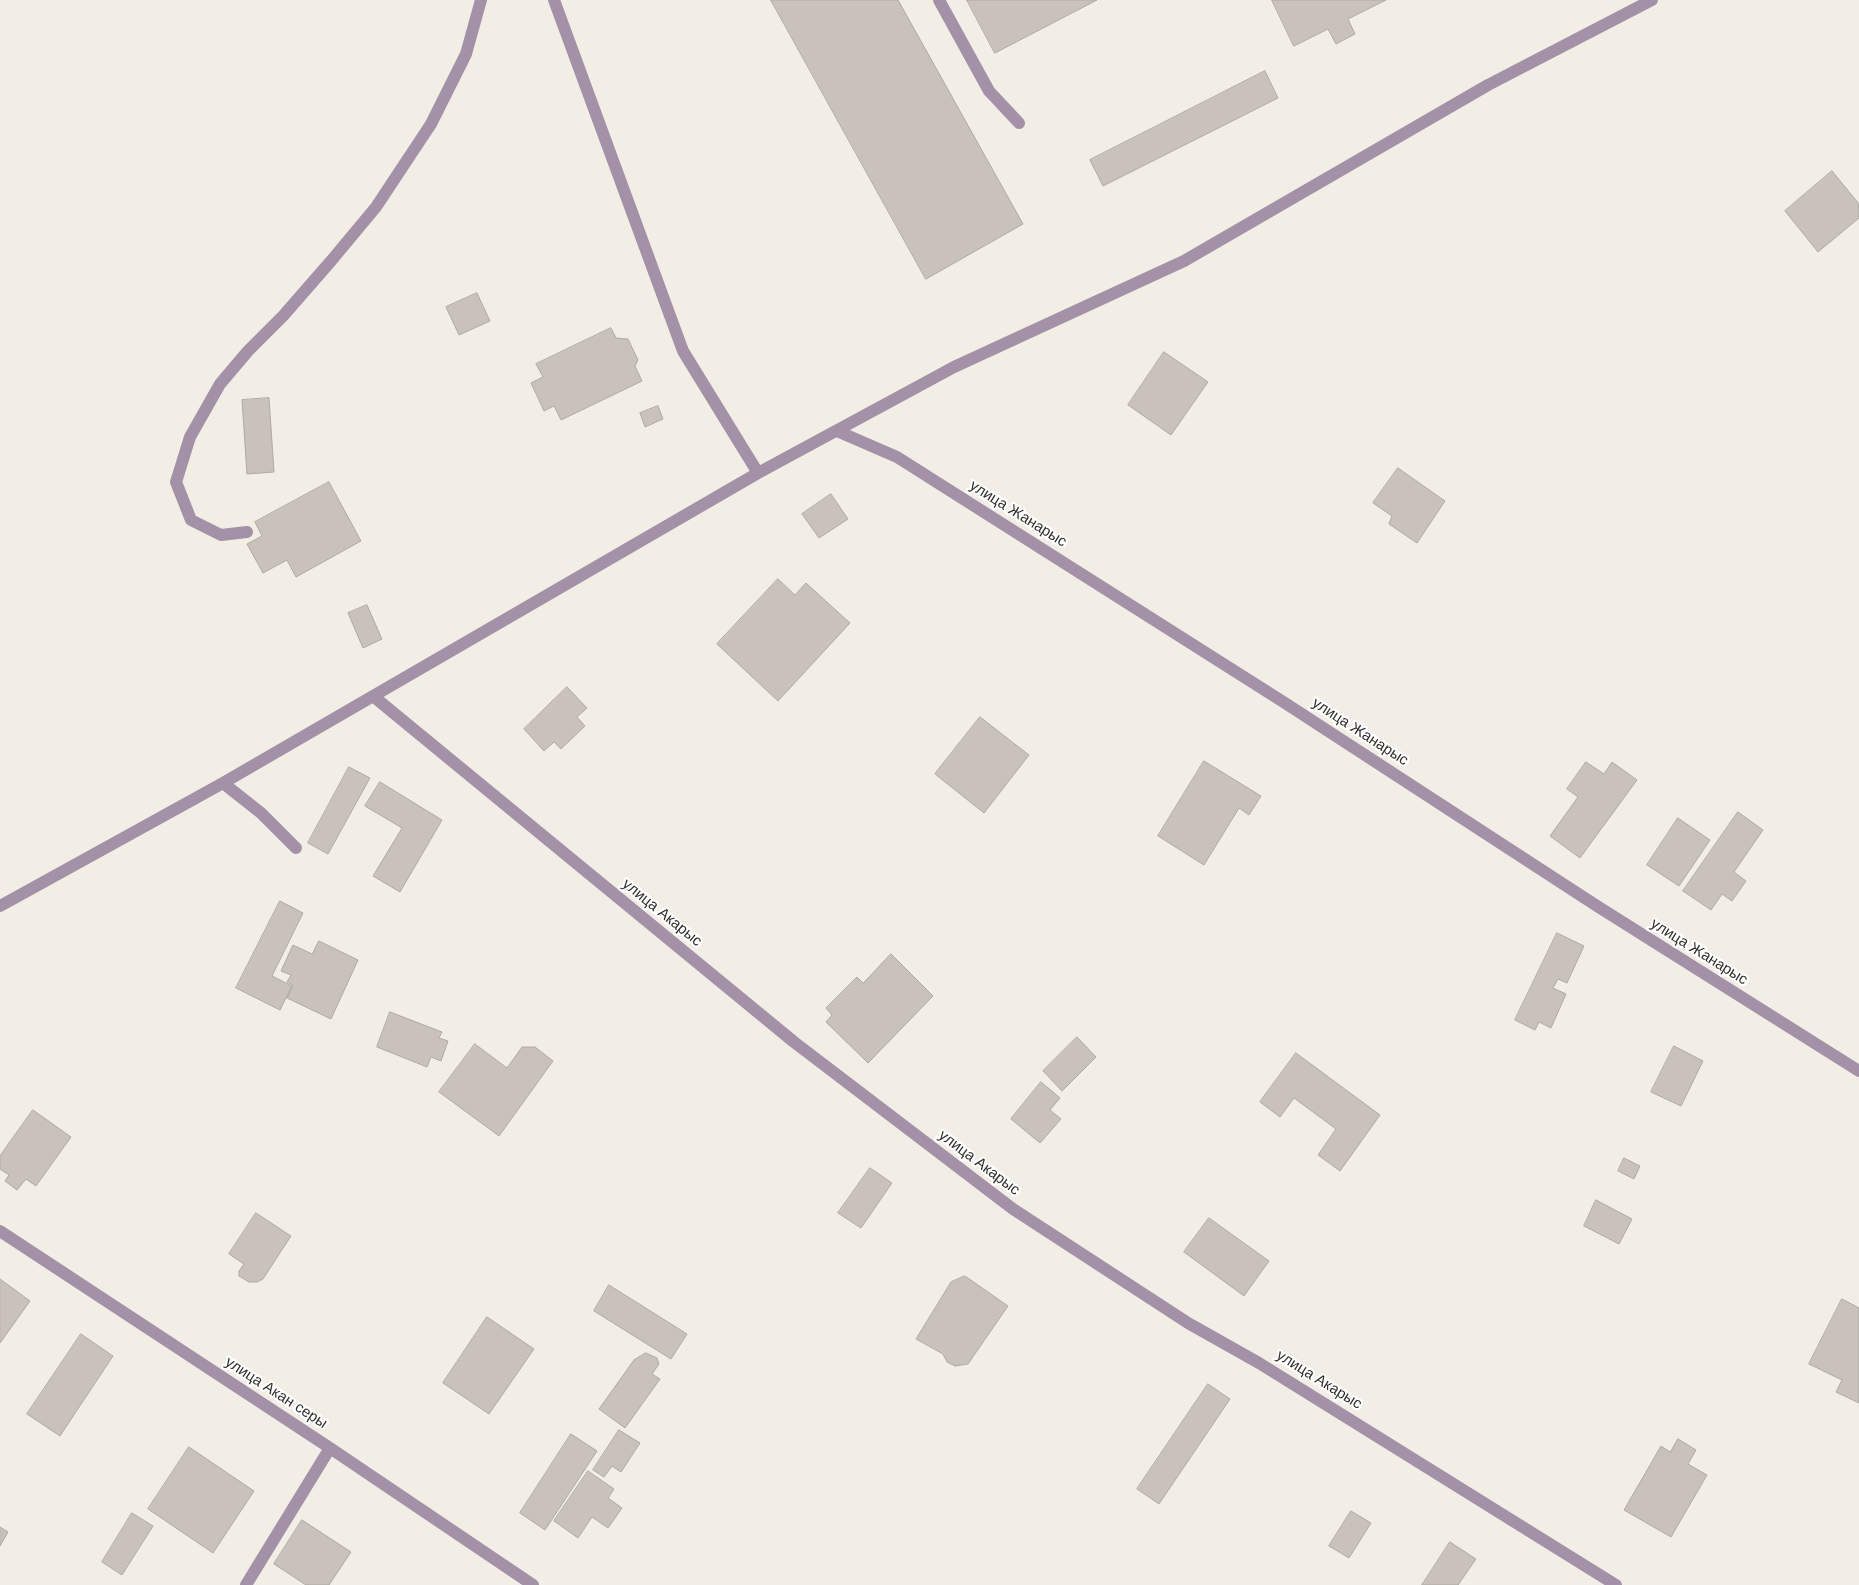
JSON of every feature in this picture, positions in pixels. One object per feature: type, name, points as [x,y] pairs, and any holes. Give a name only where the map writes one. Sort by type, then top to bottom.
[{"type":"street","points":[[246,532],[221,535],[191,520],[176,482],[190,437],[220,384],[248,351],[301,296],[376,207],[431,124],[466,54],[481,0]]},
{"type":"street","points":[[554,0],[683,351],[758,473]]},
{"type":"street","points":[[939,0],[989,91],[1019,123]]},
{"type":"street","points":[[0,906],[223,784],[758,473],[954,367],[1184,261],[1488,85],[1652,0]]},
{"type":"street","name":"улица Жанарыс","points":[[837,430],[897,457],[1285,702],[1596,906],[1859,1071]]},
{"type":"street","name":"улица Акарыс","points":[[373,696],[794,1042],[1013,1209],[1188,1324],[1259,1363],[1616,1585]]},
{"type":"street","points":[[223,784],[261,814],[296,848]]},
{"type":"street","name":"улица Акан серы","points":[[0,1231],[330,1448],[533,1585]]},
{"type":"street","points":[[246,1585],[330,1448]]},
{"type":"building","points":[[771,0],[898,0],[1023,224],[926,279]]},
{"type":"building","points":[[967,0],[1097,0],[995,53]]},
{"type":"building","points":[[1272,0],[1386,0],[1348,19],[1355,34],[1336,44],[1328,29],[1294,46]]},
{"type":"building","points":[[1265,71],[1278,98],[1103,186],[1090,160]]},
{"type":"building","points":[[1832,171],[1859,204],[1859,218],[1818,252],[1785,211]]},
{"type":"building","points":[[477,293],[490,321],[459,335],[446,307]]},
{"type":"building","points":[[611,328],[616,338],[628,339],[638,360],[635,366],[642,381],[561,420],[554,406],[544,411],[531,383],[543,377],[536,364]]},
{"type":"building","points":[[1164,352],[1208,382],[1171,435],[1128,405]]},
{"type":"building","points":[[269,398],[274,472],[247,474],[242,400]]},
{"type":"building","points":[[658,406],[663,419],[645,427],[640,413]]},
{"type":"building","points":[[1398,468],[1445,501],[1417,543],[1389,524],[1392,516],[1373,503]]},
{"type":"building","points":[[329,482],[361,541],[296,577],[287,560],[263,573],[247,544],[262,536],[255,522]]},
{"type":"building","points":[[831,494],[848,519],[819,538],[802,514]]},
{"type":"building","points":[[778,579],[795,595],[806,583],[850,623],[778,701],[717,644]]},
{"type":"building","points":[[367,605],[382,639],[363,648],[348,613]]},
{"type":"building","points":[[567,687],[587,708],[577,717],[585,726],[561,749],[554,742],[544,751],[524,729]]},
{"type":"building","points":[[980,717],[1029,755],[984,813],[935,774]]},
{"type":"building","points":[[1204,761],[1261,796],[1249,815],[1239,808],[1204,865],[1158,836]]},
{"type":"building","points":[[1586,762],[1604,774],[1612,762],[1637,780],[1580,858],[1550,836],[1578,797],[1567,789]]},
{"type":"building","points":[[349,767],[370,778],[328,854],[308,843]]},
{"type":"building","points":[[380,782],[442,820],[400,892],[373,876],[402,828],[365,806]]},
{"type":"building","points":[[1738,812],[1763,830],[1734,872],[1746,881],[1732,901],[1722,894],[1711,910],[1683,891]]},
{"type":"building","points":[[1678,818],[1710,840],[1679,886],[1647,865]]},
{"type":"building","points":[[280,901],[303,913],[272,976],[292,986],[280,1010],[236,988]]},
{"type":"building","points":[[1557,933],[1584,946],[1567,983],[1558,979],[1553,988],[1566,994],[1551,1028],[1539,1022],[1535,1030],[1515,1020]]},
{"type":"building","points":[[319,941],[358,960],[331,1019],[287,998],[293,985],[287,982],[291,975],[281,971],[293,945],[312,954]]},
{"type":"building","points":[[891,954],[933,996],[868,1063],[826,1022],[832,1015],[826,1008],[857,977],[863,983]]},
{"type":"building","points":[[390,1012],[442,1032],[439,1038],[448,1041],[441,1061],[431,1057],[427,1067],[377,1047]]},
{"type":"building","points":[[1077,1037],[1096,1057],[1062,1091],[1043,1071]]},
{"type":"building","points":[[475,1044],[507,1068],[522,1047],[535,1047],[553,1061],[499,1136],[439,1092]]},
{"type":"building","points":[[1674,1046],[1703,1061],[1681,1106],[1651,1092]]},
{"type":"building","points":[[1296,1053],[1380,1115],[1340,1171],[1318,1155],[1336,1129],[1294,1098],[1280,1117],[1260,1102]]},
{"type":"building","points":[[1041,1082],[1060,1098],[1050,1110],[1061,1119],[1040,1143],[1011,1119]]},
{"type":"building","points":[[33,1110],[71,1137],[36,1186],[26,1179],[17,1190],[5,1181],[9,1175],[0,1169],[0,1156]]},
{"type":"building","points":[[1624,1158],[1640,1166],[1634,1179],[1618,1171]]},
{"type":"building","points":[[870,1168],[892,1183],[861,1228],[838,1213]]},
{"type":"building","points":[[1596,1200],[1632,1219],[1619,1244],[1584,1226]]},
{"type":"building","points":[[256,1213],[291,1236],[263,1279],[257,1282],[249,1282],[239,1276],[239,1271],[244,1264],[229,1254]]},
{"type":"building","points":[[1209,1218],[1269,1261],[1244,1296],[1184,1252]]},
{"type":"building","points":[[965,1276],[1008,1306],[968,1364],[955,1366],[947,1362],[943,1354],[916,1339],[951,1282]]},
{"type":"building","points":[[0,1279],[30,1301],[0,1343]]},
{"type":"building","points":[[609,1285],[687,1334],[671,1359],[594,1311]]},
{"type":"building","points":[[1842,1299],[1859,1308],[1859,1403],[1836,1392],[1842,1380],[1809,1364]]},
{"type":"building","points":[[487,1317],[534,1349],[489,1414],[443,1383]]},
{"type":"building","points":[[81,1334],[113,1356],[60,1436],[27,1414]]},
{"type":"building","points":[[646,1353],[657,1358],[659,1364],[652,1374],[660,1379],[625,1428],[599,1409],[634,1360]]},
{"type":"building","points":[[1208,1384],[1230,1399],[1159,1504],[1137,1489]]},
{"type":"building","points":[[619,1430],[640,1443],[621,1472],[612,1466],[604,1477],[593,1470]]},
{"type":"building","points":[[571,1434],[597,1451],[545,1530],[520,1513]]},
{"type":"building","points":[[1678,1439],[1696,1450],[1688,1464],[1707,1475],[1671,1537],[1624,1510],[1661,1446],[1670,1452]]},
{"type":"building","points":[[189,1447],[254,1491],[213,1553],[148,1509]]},
{"type":"building","points":[[588,1471],[614,1489],[608,1498],[622,1508],[608,1528],[592,1517],[578,1538],[554,1521]]},
{"type":"building","points":[[1351,1511],[1371,1523],[1349,1558],[1329,1546]]},
{"type":"building","points":[[132,1513],[153,1526],[122,1575],[102,1562]]},
{"type":"building","points":[[302,1520],[351,1552],[329,1585],[306,1585],[274,1564]]},
{"type":"building","points":[[0,1527],[8,1532],[0,1546]]},
{"type":"building","points":[[1450,1542],[1476,1559],[1458,1585],[1422,1585]]}]
